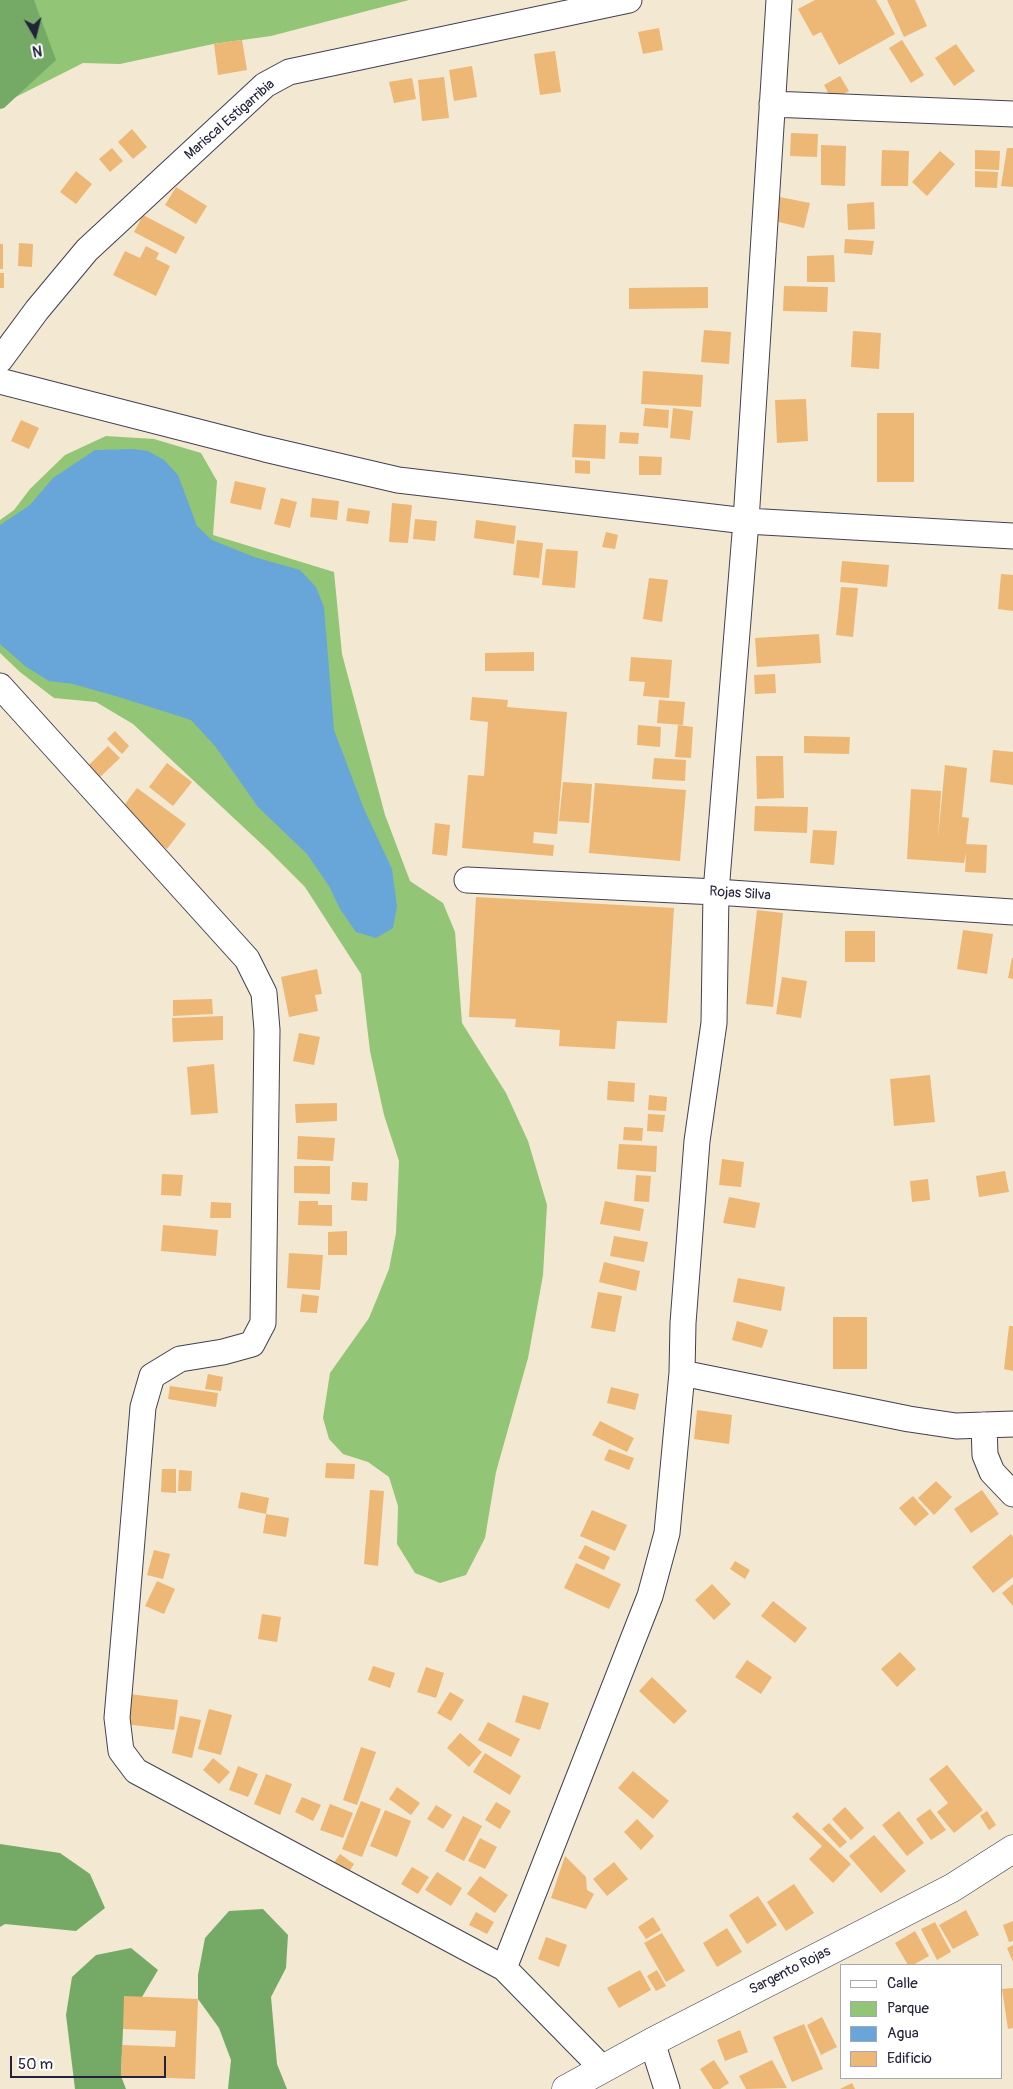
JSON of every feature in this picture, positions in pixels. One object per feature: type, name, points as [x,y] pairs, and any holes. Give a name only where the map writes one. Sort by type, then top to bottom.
[{"type":"street","name":"Mariscal Estigarribia","points":[[0,360],[37,310],[87,250],[266,86],[281,76],[289,72],[629,0]]},
{"type":"street","points":[[504,1968],[650,1596],[667,1533],[682,1373],[683,1323],[697,1141],[714,1023],[716,892],[746,521],[779,0]]},
{"type":"street","points":[[772,104],[1013,114]]},
{"type":"street","points":[[0,381],[265,449],[398,480],[746,521],[1013,536]]},
{"type":"street","points":[[0,686],[247,959],[264,993],[267,1030],[263,1323],[252,1344],[223,1352],[180,1359],[152,1376],[143,1407],[121,1669],[117,1718],[121,1752],[136,1771],[504,1968],[602,2068]]},
{"type":"street","name":"Rojas Silva","points":[[468,880],[716,892],[1013,912]]},
{"type":"street","points":[[682,1373],[909,1419],[956,1426],[1013,1424]]},
{"type":"street","points":[[984,1425],[985,1455],[992,1472],[1013,1494]]},
{"type":"street","name":"Sargento Rojas","points":[[566,2089],[602,2068],[952,1888],[1011,1854]]},
{"type":"street","points":[[652,2042],[667,2089]]},
{"type":"green space","points":[[0,0],[409,0],[271,36],[213,44],[120,64],[83,63],[0,105]]},
{"type":"green space","points":[[0,0],[34,0],[56,60],[4,108],[0,109]]},
{"type":"green space","points":[[106,436],[154,439],[201,453],[217,481],[213,535],[334,572],[342,654],[385,815],[410,881],[443,903],[455,932],[462,1023],[506,1093],[528,1141],[547,1205],[543,1275],[528,1358],[496,1472],[485,1538],[466,1575],[440,1583],[415,1573],[397,1544],[398,1506],[389,1477],[368,1462],[343,1454],[329,1439],[323,1418],[330,1373],[369,1318],[389,1269],[396,1233],[399,1161],[384,1115],[370,1051],[361,974],[305,887],[133,724],[96,702],[54,698],[20,672],[0,653],[0,520],[14,510],[30,489],[65,455]]},
{"type":"green space","points":[[0,1844],[60,1853],[90,1874],[105,1908],[76,1931],[5,1924],[0,1927]]},
{"type":"green space","points":[[263,1909],[288,1935],[286,1968],[271,1997],[277,2064],[287,2089],[228,2089],[231,2060],[219,2028],[198,1999],[198,1975],[205,1938],[229,1911]]},
{"type":"green space","points":[[131,1948],[158,1970],[123,2029],[121,2076],[126,2089],[75,2089],[66,2015],[72,1977],[96,1955]]},
{"type":"water","points":[[133,449],[148,451],[164,460],[178,475],[197,526],[212,540],[254,557],[300,570],[316,587],[324,607],[334,730],[364,809],[392,869],[397,906],[393,928],[376,938],[356,932],[340,909],[329,886],[307,854],[258,807],[215,746],[191,720],[73,684],[49,681],[25,666],[0,644],[0,525],[30,505],[53,478],[95,450]]},
{"type":"building","points":[[815,0],[876,0],[895,34],[839,65],[821,32],[813,36],[798,9]]},
{"type":"building","points":[[887,0],[915,0],[927,26],[904,37]]},
{"type":"building","points":[[659,28],[663,50],[643,54],[638,32]]},
{"type":"building","points":[[242,40],[247,70],[218,75],[214,44]]},
{"type":"building","points":[[902,40],[924,75],[911,83],[889,48]]},
{"type":"building","points":[[956,44],[975,71],[954,86],[935,58]]},
{"type":"building","points":[[555,51],[561,92],[540,95],[534,54]]},
{"type":"building","points":[[472,66],[477,97],[454,101],[449,70]]},
{"type":"building","points":[[840,76],[849,91],[832,100],[824,85]]},
{"type":"building","points":[[444,77],[449,118],[422,121],[418,80]]},
{"type":"building","points":[[412,78],[416,99],[394,103],[389,82]]},
{"type":"building","points":[[132,129],[147,147],[133,159],[118,142]]},
{"type":"building","points":[[791,133],[818,134],[817,157],[790,156]]},
{"type":"building","points":[[821,145],[846,146],[845,186],[821,185]]},
{"type":"building","points":[[112,148],[123,161],[110,172],[99,159]]},
{"type":"building","points":[[1007,148],[1013,148],[1013,187],[1001,186]]},
{"type":"building","points":[[882,150],[909,151],[908,186],[881,186]]},
{"type":"building","points":[[975,150],[1000,151],[999,170],[975,169]]},
{"type":"building","points":[[940,151],[955,164],[927,196],[912,182]]},
{"type":"building","points":[[76,171],[92,184],[76,204],[60,192]]},
{"type":"building","points":[[975,171],[998,172],[997,188],[975,187]]},
{"type":"building","points":[[176,187],[207,206],[196,224],[165,205]]},
{"type":"building","points":[[780,197],[810,203],[804,228],[775,221]]},
{"type":"building","points":[[874,202],[875,229],[848,230],[847,204]]},
{"type":"building","points":[[143,215],[185,237],[176,254],[134,232]]},
{"type":"building","points":[[845,239],[874,241],[872,255],[844,253]]},
{"type":"building","points":[[19,243],[33,244],[32,267],[18,266]]},
{"type":"building","points":[[0,244],[3,244],[3,269],[0,269]]},
{"type":"building","points":[[146,246],[159,253],[156,259],[170,266],[156,296],[113,275],[125,251],[140,258]]},
{"type":"building","points":[[834,255],[835,282],[807,282],[807,256]]},
{"type":"building","points":[[0,273],[4,273],[4,288],[0,288]]},
{"type":"building","points":[[784,286],[828,287],[827,312],[783,311]]},
{"type":"building","points":[[708,287],[708,308],[629,309],[629,288]]},
{"type":"building","points":[[704,330],[731,332],[729,364],[701,362]]},
{"type":"building","points":[[853,331],[881,333],[879,369],[851,367]]},
{"type":"building","points":[[643,371],[703,375],[701,407],[641,404]]},
{"type":"building","points":[[806,399],[808,441],[777,443],[775,400]]},
{"type":"building","points":[[645,408],[669,410],[668,428],[643,426]]},
{"type":"building","points":[[673,408],[693,411],[690,440],[670,438]]},
{"type":"building","points":[[877,413],[914,413],[914,482],[877,482]]},
{"type":"building","points":[[21,420],[39,428],[29,449],[11,441]]},
{"type":"building","points":[[574,424],[606,425],[605,459],[572,457]]},
{"type":"building","points":[[620,432],[639,433],[638,444],[619,443]]},
{"type":"building","points":[[639,456],[662,457],[661,475],[639,475]]},
{"type":"building","points":[[575,460],[590,461],[590,474],[575,473]]},
{"type":"building","points":[[235,481],[266,488],[261,510],[230,503]]},
{"type":"building","points":[[281,498],[297,502],[290,528],[274,524]]},
{"type":"building","points":[[312,498],[339,501],[337,520],[310,517]]},
{"type":"building","points":[[392,503],[412,505],[408,543],[389,542]]},
{"type":"building","points":[[348,508],[370,511],[368,524],[346,521]]},
{"type":"building","points":[[415,519],[437,521],[435,541],[413,539]]},
{"type":"building","points":[[476,520],[516,526],[514,544],[474,538]]},
{"type":"building","points":[[606,532],[618,535],[615,549],[602,547]]},
{"type":"building","points":[[517,540],[543,543],[539,578],[513,575]]},
{"type":"building","points":[[546,549],[578,551],[575,588],[542,585]]},
{"type":"building","points":[[842,561],[889,565],[887,587],[840,582]]},
{"type":"building","points":[[1001,574],[1013,575],[1013,611],[998,609]]},
{"type":"building","points":[[649,578],[668,580],[662,622],[643,619]]},
{"type":"building","points":[[841,587],[858,588],[853,637],[836,635]]},
{"type":"building","points":[[819,634],[821,663],[757,667],[755,638]]},
{"type":"building","points":[[534,652],[534,671],[485,671],[485,653]]},
{"type":"building","points":[[631,657],[672,660],[669,698],[643,696],[645,682],[629,681]]},
{"type":"building","points":[[775,674],[776,693],[755,694],[754,675]]},
{"type":"building","points":[[472,697],[508,700],[507,707],[567,712],[557,834],[534,832],[533,843],[554,845],[553,856],[462,848],[468,775],[484,776],[488,722],[470,720]]},
{"type":"building","points":[[659,700],[685,702],[683,725],[657,723]]},
{"type":"building","points":[[638,725],[661,727],[660,747],[637,745]]},
{"type":"building","points":[[678,725],[693,727],[691,758],[675,757]]},
{"type":"building","points":[[115,731],[129,746],[122,754],[107,739]]},
{"type":"building","points":[[804,736],[850,737],[849,754],[804,753]]},
{"type":"building","points":[[108,746],[120,758],[96,781],[85,769]]},
{"type":"building","points":[[993,750],[1013,752],[1013,785],[990,782]]},
{"type":"building","points":[[756,756],[783,756],[784,798],[757,799]]},
{"type":"building","points":[[654,758],[686,760],[685,781],[652,779]]},
{"type":"building","points":[[167,763],[192,782],[173,806],[149,787]]},
{"type":"building","points":[[945,765],[967,768],[962,817],[969,818],[966,844],[987,845],[986,873],[965,872],[966,853],[964,863],[907,859],[911,789],[941,791],[938,838]]},
{"type":"building","points":[[563,782],[592,784],[589,823],[559,821]]},
{"type":"building","points":[[595,783],[686,790],[680,861],[589,853]]},
{"type":"building","points":[[137,788],[186,824],[167,849],[119,812]]},
{"type":"building","points":[[755,806],[808,807],[807,833],[754,831]]},
{"type":"building","points":[[435,823],[450,825],[447,856],[432,854]]},
{"type":"building","points":[[813,830],[837,831],[834,865],[810,863]]},
{"type":"building","points":[[476,897],[674,908],[667,1023],[617,1021],[615,1049],[559,1046],[560,1030],[515,1027],[516,1019],[469,1017]]},
{"type":"building","points":[[757,910],[783,913],[773,1007],[746,1004]]},
{"type":"building","points":[[963,930],[993,934],[987,974],[957,969]]},
{"type":"building","points":[[845,931],[875,931],[875,962],[845,962]]},
{"type":"building","points":[[1013,958],[1013,979],[1008,978]]},
{"type":"building","points":[[317,969],[322,994],[315,995],[318,1011],[289,1017],[281,977]]},
{"type":"building","points":[[782,977],[807,981],[801,1018],[776,1014]]},
{"type":"building","points":[[212,999],[213,1014],[173,1016],[173,1000]]},
{"type":"building","points":[[223,1016],[223,1040],[173,1042],[172,1018]]},
{"type":"building","points":[[299,1033],[320,1037],[314,1065],[293,1061]]},
{"type":"building","points":[[214,1064],[218,1113],[191,1115],[187,1067]]},
{"type":"building","points":[[930,1075],[935,1122],[894,1126],[890,1079]]},
{"type":"building","points":[[608,1081],[635,1083],[634,1102],[607,1100]]},
{"type":"building","points":[[649,1095],[667,1097],[666,1111],[648,1110]]},
{"type":"building","points":[[337,1103],[337,1121],[296,1123],[295,1104]]},
{"type":"building","points":[[648,1114],[665,1115],[663,1132],[647,1131]]},
{"type":"building","points":[[624,1127],[643,1128],[642,1141],[623,1140]]},
{"type":"building","points":[[298,1136],[335,1138],[333,1161],[297,1159]]},
{"type":"building","points":[[619,1144],[657,1146],[656,1172],[617,1169]]},
{"type":"building","points":[[722,1159],[744,1162],[741,1187],[719,1185]]},
{"type":"building","points":[[294,1166],[330,1166],[330,1194],[294,1193]]},
{"type":"building","points":[[1005,1171],[1009,1192],[979,1197],[976,1176]]},
{"type":"building","points":[[162,1174],[183,1175],[181,1196],[161,1195]]},
{"type":"building","points":[[636,1175],[651,1176],[649,1202],[634,1201]]},
{"type":"building","points":[[928,1179],[930,1200],[912,1202],[910,1181]]},
{"type":"building","points":[[352,1182],[368,1183],[367,1201],[351,1200]]},
{"type":"building","points":[[729,1197],[760,1203],[755,1228],[723,1223]]},
{"type":"building","points":[[299,1201],[318,1201],[318,1205],[332,1205],[332,1226],[298,1225]]},
{"type":"building","points":[[605,1201],[644,1209],[640,1231],[600,1224]]},
{"type":"building","points":[[211,1202],[231,1203],[231,1218],[210,1218]]},
{"type":"building","points":[[163,1225],[218,1230],[216,1256],[161,1251]]},
{"type":"building","points":[[347,1231],[347,1255],[328,1255],[328,1232]]},
{"type":"building","points":[[614,1236],[648,1242],[644,1262],[610,1256]]},
{"type":"building","points":[[289,1253],[323,1255],[320,1290],[287,1288]]},
{"type":"building","points":[[604,1262],[640,1271],[636,1291],[599,1282]]},
{"type":"building","points":[[738,1278],[785,1287],[781,1311],[733,1302]]},
{"type":"building","points":[[598,1292],[622,1296],[615,1332],[591,1328]]},
{"type":"building","points":[[302,1294],[319,1296],[317,1313],[300,1312]]},
{"type":"building","points":[[833,1317],[867,1317],[867,1369],[833,1369]]},
{"type":"building","points":[[737,1321],[768,1330],[762,1348],[732,1340]]},
{"type":"building","points":[[1009,1326],[1013,1326],[1013,1371],[1004,1369]]},
{"type":"building","points":[[208,1374],[223,1377],[221,1391],[205,1389]]},
{"type":"building","points":[[170,1386],[218,1393],[216,1407],[168,1399]]},
{"type":"building","points":[[611,1387],[639,1394],[635,1410],[607,1403]]},
{"type":"building","points":[[697,1410],[732,1415],[729,1444],[694,1439]]},
{"type":"building","points":[[600,1421],[634,1438],[627,1452],[592,1435]]},
{"type":"building","points":[[609,1449],[634,1458],[629,1470],[604,1460]]},
{"type":"building","points":[[326,1463],[355,1464],[354,1479],[325,1478]]},
{"type":"building","points":[[162,1469],[176,1469],[176,1493],[161,1492]]},
{"type":"building","points":[[179,1470],[192,1471],[191,1491],[178,1491]]},
{"type":"building","points":[[936,1481],[952,1497],[934,1515],[918,1498]]},
{"type":"building","points":[[370,1490],[384,1491],[378,1566],[364,1564]]},
{"type":"building","points":[[982,1490],[999,1514],[971,1533],[954,1509]]},
{"type":"building","points":[[241,1492],[269,1498],[266,1514],[238,1508]]},
{"type":"building","points":[[913,1496],[929,1514],[915,1526],[899,1508]]},
{"type":"building","points":[[592,1510],[627,1525],[615,1551],[580,1536]]},
{"type":"building","points":[[266,1514],[289,1518],[286,1537],[263,1533]]},
{"type":"building","points":[[1011,1534],[1013,1537],[1013,1577],[993,1593],[972,1567]]},
{"type":"building","points":[[585,1545],[610,1557],[604,1570],[578,1558]]},
{"type":"building","points":[[154,1550],[170,1554],[163,1579],[147,1575]]},
{"type":"building","points":[[735,1561],[750,1570],[745,1579],[730,1569]]},
{"type":"building","points":[[576,1563],[621,1584],[609,1609],[564,1588]]},
{"type":"building","points":[[157,1581],[175,1589],[164,1614],[145,1606]]},
{"type":"building","points":[[712,1584],[731,1604],[714,1620],[695,1600]]},
{"type":"building","points":[[1013,1584],[1013,1606],[1002,1593]]},
{"type":"building","points":[[773,1601],[807,1628],[795,1643],[761,1616]]},
{"type":"building","points":[[262,1614],[281,1617],[277,1642],[258,1639]]},
{"type":"building","points":[[900,1652],[916,1669],[897,1687],[881,1669]]},
{"type":"building","points":[[747,1660],[772,1677],[761,1694],[735,1677]]},
{"type":"building","points":[[373,1666],[395,1673],[390,1688],[368,1680]]},
{"type":"building","points":[[426,1667],[444,1673],[436,1698],[417,1692]]},
{"type":"building","points":[[652,1677],[687,1711],[674,1724],[639,1691]]},
{"type":"building","points":[[450,1692],[464,1700],[451,1721],[437,1713]]},
{"type":"building","points":[[129,1694],[178,1700],[174,1730],[125,1724]]},
{"type":"building","points":[[523,1695],[549,1703],[540,1730],[515,1722]]},
{"type":"building","points":[[209,1709],[232,1715],[221,1755],[198,1749]]},
{"type":"building","points":[[180,1716],[201,1720],[192,1758],[172,1753]]},
{"type":"building","points":[[488,1722],[520,1739],[511,1757],[478,1740]]},
{"type":"building","points":[[460,1733],[482,1752],[469,1767],[447,1748]]},
{"type":"building","points":[[361,1747],[376,1752],[357,1805],[343,1800]]},
{"type":"building","points":[[485,1753],[521,1776],[510,1795],[473,1772]]},
{"type":"building","points":[[213,1758],[230,1772],[219,1784],[203,1770]]},
{"type":"building","points":[[947,1765],[983,1810],[954,1833],[937,1812],[948,1803],[929,1779]]},
{"type":"building","points":[[238,1766],[258,1774],[248,1797],[229,1790]]},
{"type":"building","points":[[633,1771],[669,1801],[653,1819],[618,1788]]},
{"type":"building","points":[[266,1774],[292,1784],[280,1815],[254,1804]]},
{"type":"building","points":[[397,1787],[420,1803],[411,1815],[389,1799]]},
{"type":"building","points":[[302,1797],[321,1805],[313,1821],[295,1812]]},
{"type":"building","points":[[361,1801],[381,1809],[362,1857],[342,1849]]},
{"type":"building","points":[[496,1802],[511,1811],[500,1829],[485,1820]]},
{"type":"building","points":[[330,1804],[353,1813],[343,1838],[320,1830]]},
{"type":"building","points":[[436,1805],[452,1815],[443,1829],[427,1819]]},
{"type":"building","points":[[845,1807],[864,1828],[851,1840],[832,1819]]},
{"type":"building","points":[[930,1809],[946,1830],[931,1840],[916,1819]]},
{"type":"building","points":[[385,1810],[411,1821],[397,1857],[370,1846]]},
{"type":"building","points":[[899,1811],[924,1843],[907,1856],[882,1825]]},
{"type":"building","points":[[987,1811],[996,1825],[989,1830],[980,1816]]},
{"type":"building","points":[[797,1812],[851,1864],[833,1883],[809,1859],[822,1846],[792,1817]]},
{"type":"building","points":[[463,1816],[482,1826],[464,1861],[445,1851]]},
{"type":"building","points":[[637,1819],[654,1836],[641,1850],[624,1832]]},
{"type":"building","points":[[829,1823],[847,1842],[840,1848],[822,1829]]},
{"type":"building","points":[[874,1835],[906,1871],[881,1893],[849,1856]]},
{"type":"building","points":[[480,1838],[497,1847],[485,1869],[468,1861]]},
{"type":"building","points":[[340,1854],[354,1864],[343,1881],[328,1871]]},
{"type":"building","points":[[565,1856],[586,1877],[587,1890],[594,1894],[586,1909],[551,1898]]},
{"type":"building","points":[[614,1862],[628,1879],[607,1896],[593,1879]]},
{"type":"building","points":[[412,1867],[429,1877],[418,1894],[401,1884]]},
{"type":"building","points":[[437,1872],[462,1888],[451,1906],[425,1890]]},
{"type":"building","points":[[480,1876],[508,1895],[495,1913],[467,1894]]},
{"type":"building","points":[[794,1884],[814,1913],[786,1931],[767,1902]]},
{"type":"building","points":[[758,1896],[777,1925],[747,1944],[729,1915]]},
{"type":"building","points":[[966,1910],[979,1935],[953,1949],[939,1925]]},
{"type":"building","points":[[476,1912],[494,1922],[487,1934],[469,1925]]},
{"type":"building","points":[[653,1917],[661,1930],[646,1939],[638,1927]]},
{"type":"building","points":[[1013,1921],[1013,1941],[1009,1942],[1003,1925]]},
{"type":"building","points":[[935,1922],[951,1952],[937,1960],[921,1929]]},
{"type":"building","points":[[727,1928],[742,1952],[717,1967],[703,1943]]},
{"type":"building","points":[[915,1931],[929,1956],[915,1964],[907,1964],[895,1943]]},
{"type":"building","points":[[662,1933],[685,1971],[666,1982],[644,1943]]},
{"type":"building","points":[[546,1937],[567,1945],[559,1967],[538,1959]]},
{"type":"building","points":[[1013,1945],[1013,1962],[1007,1948]]},
{"type":"building","points":[[640,1970],[651,1990],[619,2008],[607,1988]]},
{"type":"building","points":[[657,1970],[666,1986],[656,1991],[647,1976]]},
{"type":"building","points":[[1013,1988],[1013,2028],[1008,2029],[1003,1996],[1003,1989]]},
{"type":"building","points":[[124,1996],[198,1999],[195,2079],[121,2076],[122,2045],[175,2047],[176,2031],[123,2029]]},
{"type":"building","points":[[822,2017],[837,2047],[821,2055],[807,2025]]},
{"type":"building","points":[[804,2024],[823,2069],[792,2082],[773,2037]]},
{"type":"building","points":[[740,2030],[748,2052],[725,2061],[717,2040]]},
{"type":"building","points":[[714,2060],[729,2083],[720,2089],[713,2089],[700,2069]]},
{"type":"building","points":[[772,2060],[787,2088],[746,2089],[739,2076]]},
{"type":"building","points":[[852,2083],[855,2089],[840,2089]]}]
